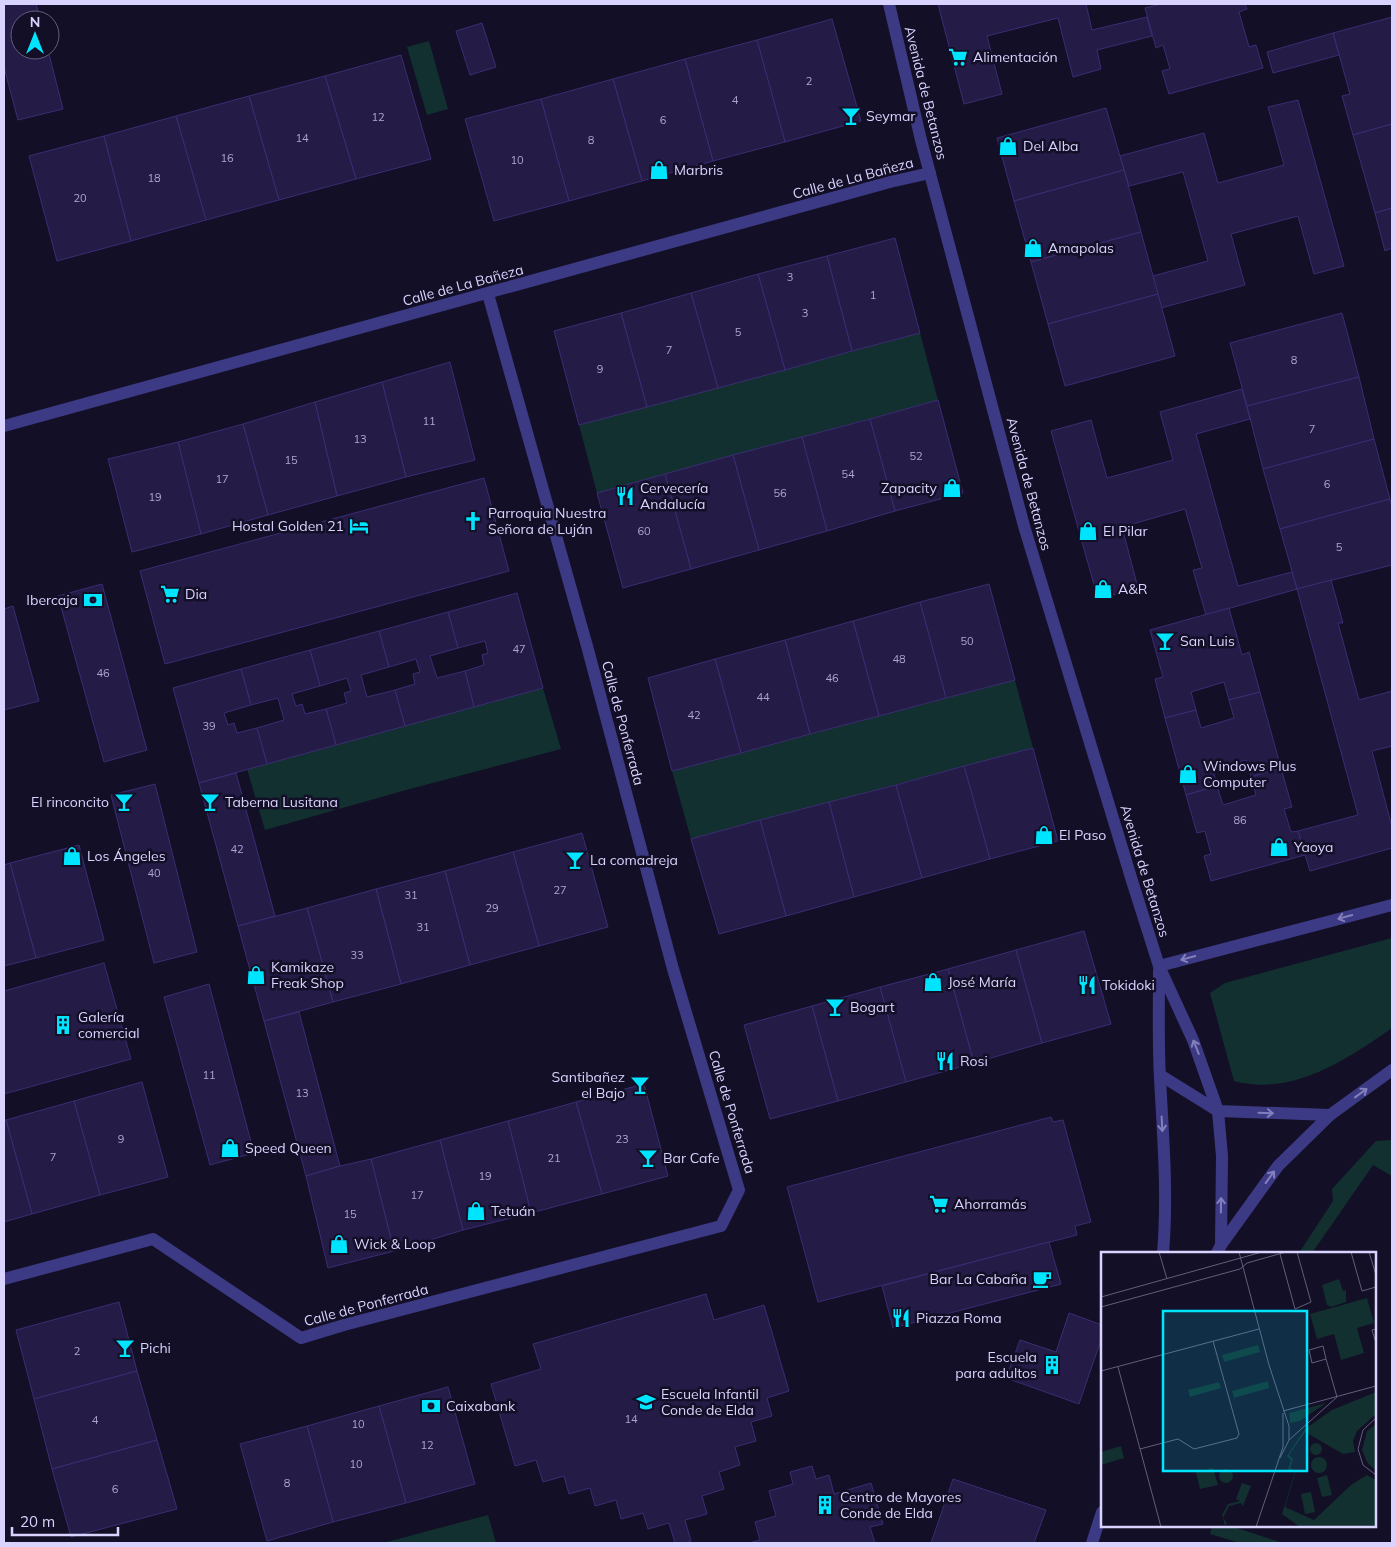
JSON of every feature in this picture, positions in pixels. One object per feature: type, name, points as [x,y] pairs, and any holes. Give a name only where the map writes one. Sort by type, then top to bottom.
[{"type":"street","name":"Avenida de Betanzos","points":[[889,4],[930,173],[1024,526],[1159,966],[1193,1040],[1218,1111],[1222,1156],[1219,1249]]},
{"type":"street","name":"Calle de La Bañeza","points":[[4,426],[890,182],[930,173]]},
{"type":"street","name":"Calle de Ponferrada","points":[[4,1279],[153,1239],[301,1338],[721,1226],[739,1190],[673,969],[587,646],[488,294]]},
{"type":"street","points":[[1159,966],[1392,905]]},
{"type":"street","name":"Avenida de Betanzos","points":[[1159,966],[1160,1075],[1164,1157],[1163,1252]]},
{"type":"street","points":[[1219,1249],[1278,1166],[1330,1115],[1392,1070]]},
{"type":"street","points":[[1160,1075],[1218,1111],[1330,1115]]},
{"type":"street","points":[[1092,1543],[1101,1515]]},
{"type":"green space","points":[[429,41],[448,109],[427,115],[407,47]]},
{"type":"green space","points":[[920,333],[938,400],[597,493],[579,425]]},
{"type":"green space","points":[[1015,680],[1033,748],[691,839],[672,771]]},
{"type":"green space","points":[[543,688],[561,749],[265,830],[247,769]]},
{"type":"green space","points":[[1392,938],[1392,1028],[1357,1052],[1318,1072],[1277,1084],[1255,1085],[1234,1081],[1210,993],[1225,983]]},
{"type":"green space","points":[[1392,1140],[1392,1176],[1373,1165],[1313,1252],[1300,1252],[1333,1201],[1332,1189],[1376,1141]]},
{"type":"green space","points":[[488,1515],[496,1543],[383,1543]]},
{"type":"green space","points":[[1212,1527],[1234,1527],[1283,1543],[1240,1543],[1210,1534]]},
{"type":"building","points":[[36,4],[38,10],[10,10],[10,60],[51,60],[63,109],[18,120],[4,67],[4,5]]},
{"type":"building","points":[[938,4],[1086,4],[1092,30],[1147,17],[1152,36],[1097,50],[1101,69],[1073,77],[1058,18],[987,36],[1002,94],[964,104]]},
{"type":"building","points":[[1161,4],[1245,4],[1247,9],[1239,12],[1249,47],[1256,45],[1263,68],[1169,94],[1162,71],[1170,69],[1163,45],[1156,48],[1145,8]]},
{"type":"building","points":[[1392,17],[1392,124],[1353,135],[1342,96],[1350,94],[1333,33]]},
{"type":"building","points":[[832,19],[861,121],[785,142],[757,40]]},
{"type":"building","points":[[482,23],[496,67],[470,75],[456,31]]},
{"type":"building","points":[[1333,33],[1339,55],[1273,73],[1267,52]]},
{"type":"building","points":[[757,40],[785,142],[713,161],[685,59]]},
{"type":"building","points":[[401,55],[431,159],[356,179],[325,76]]},
{"type":"building","points":[[685,59],[713,161],[642,181],[613,79]]},
{"type":"building","points":[[325,76],[356,179],[279,200],[249,96]]},
{"type":"building","points":[[613,79],[642,181],[569,201],[541,99]]},
{"type":"building","points":[[249,96],[279,200],[206,220],[176,116]]},
{"type":"building","points":[[541,99],[569,201],[494,221],[465,119]]},
{"type":"building","points":[[1298,100],[1344,266],[1314,274],[1298,216],[1231,234],[1245,285],[1161,308],[1153,276],[1208,261],[1183,172],[1129,186],[1120,156],[1204,133],[1218,183],[1284,165],[1268,107]]},
{"type":"building","points":[[1106,108],[1124,170],[1014,201],[997,138]]},
{"type":"building","points":[[176,116],[206,220],[131,241],[104,136]]},
{"type":"building","points":[[1392,124],[1392,208],[1375,213],[1353,135]]},
{"type":"building","points":[[104,136],[131,241],[57,261],[29,156]]},
{"type":"building","points":[[1124,170],[1141,232],[1031,262],[1014,201]]},
{"type":"building","points":[[1392,208],[1392,248],[1385,251],[1375,213]]},
{"type":"building","points":[[1141,232],[1158,294],[1048,324],[1031,262]]},
{"type":"building","points":[[895,238],[920,333],[852,351],[827,256]]},
{"type":"building","points":[[827,256],[852,351],[785,370],[758,274]]},
{"type":"building","points":[[758,274],[785,370],[718,388],[691,293]]},
{"type":"building","points":[[691,293],[718,388],[647,407],[621,313]]},
{"type":"building","points":[[1158,294],[1175,356],[1065,386],[1048,324]]},
{"type":"building","points":[[621,313],[647,407],[579,425],[554,331]]},
{"type":"building","points":[[1342,313],[1359,377],[1247,406],[1230,343]]},
{"type":"building","points":[[450,362],[475,460],[406,477],[382,382]]},
{"type":"building","points":[[1359,377],[1374,439],[1263,469],[1247,406]]},
{"type":"building","points":[[382,382],[406,477],[337,496],[315,402]]},
{"type":"building","points":[[1242,389],[1250,419],[1196,434],[1238,586],[1292,572],[1297,589],[1206,615],[1193,570],[1202,568],[1185,509],[1122,527],[1138,588],[1098,599],[1051,431],[1091,420],[1107,478],[1173,460],[1160,412]]},
{"type":"building","points":[[938,400],[963,493],[895,511],[870,419]]},
{"type":"building","points":[[315,402],[337,496],[268,515],[243,424]]},
{"type":"building","points":[[870,419],[895,511],[827,531],[802,437]]},
{"type":"building","points":[[243,424],[268,515],[201,534],[178,442]]},
{"type":"building","points":[[802,437],[827,531],[759,550],[733,455]]},
{"type":"building","points":[[1374,439],[1390,499],[1280,529],[1263,469]]},
{"type":"building","points":[[178,442],[201,534],[132,552],[108,459]]},
{"type":"building","points":[[733,455],[759,550],[691,569],[665,474]]},
{"type":"building","points":[[665,474],[691,569],[623,588],[597,493]]},
{"type":"building","points":[[484,478],[509,571],[165,664],[140,571]]},
{"type":"building","points":[[1390,499],[1392,507],[1392,565],[1297,589],[1280,529]]},
{"type":"building","points":[[1331,580],[1343,623],[1338,623],[1359,700],[1392,691],[1392,746],[1372,751],[1392,827],[1392,848],[1310,871],[1298,831],[1358,815],[1297,589]]},
{"type":"building","points":[[102,584],[147,750],[104,762],[58,596]]},
{"type":"building","points":[[989,584],[1015,680],[946,698],[920,602]]},
{"type":"building","points":[[517,593],[543,688],[474,707],[465,671],[484,665],[482,655],[488,653],[485,641],[458,648],[448,612]]},
{"type":"building","points":[[920,602],[946,698],[879,716],[853,621]]},
{"type":"building","points":[[13,606],[39,701],[4,710],[4,609]]},
{"type":"building","points":[[1229,608],[1242,655],[1249,652],[1260,692],[1229,700],[1224,682],[1191,692],[1196,710],[1165,718],[1155,679],[1163,677],[1150,630]]},
{"type":"building","points":[[448,612],[458,648],[430,656],[437,678],[465,671],[474,707],[405,726],[395,690],[415,684],[413,674],[420,672],[416,659],[389,667],[379,631]]},
{"type":"building","points":[[853,621],[879,716],[810,734],[785,640]]},
{"type":"building","points":[[379,631],[389,667],[361,675],[367,697],[395,690],[405,726],[336,745],[326,709],[347,703],[344,693],[351,691],[347,678],[320,686],[310,650]]},
{"type":"building","points":[[785,640],[810,734],[741,753],[715,659]]},
{"type":"building","points":[[310,650],[320,686],[292,694],[296,706],[302,704],[305,714],[326,709],[336,745],[267,764],[257,728],[284,720],[278,698],[251,705],[241,669]]},
{"type":"building","points":[[715,659],[741,753],[672,771],[648,678]]},
{"type":"building","points":[[241,669],[251,705],[224,713],[228,725],[234,723],[237,733],[257,728],[267,764],[199,783],[173,688]]},
{"type":"building","points":[[1260,692],[1281,768],[1251,777],[1246,760],[1213,769],[1217,786],[1186,795],[1165,718],[1196,710],[1201,728],[1234,718],[1229,700]]},
{"type":"building","points":[[1033,748],[1058,841],[990,859],[964,766]]},
{"type":"building","points":[[964,766],[990,859],[922,878],[896,785]]},
{"type":"building","points":[[1281,768],[1292,807],[1284,809],[1291,832],[1298,831],[1305,855],[1211,881],[1204,856],[1211,854],[1205,831],[1197,833],[1186,795],[1217,786],[1223,805],[1256,795],[1251,777]]},
{"type":"building","points":[[236,773],[275,916],[238,926],[199,783]]},
{"type":"building","points":[[155,784],[197,952],[154,963],[111,795]]},
{"type":"building","points":[[896,785],[922,878],[854,897],[829,802]]},
{"type":"building","points":[[829,802],[854,897],[786,916],[760,820]]},
{"type":"building","points":[[760,820],[786,916],[719,934],[691,839]]},
{"type":"building","points":[[582,833],[608,927],[539,946],[513,852]]},
{"type":"building","points":[[79,845],[104,940],[36,958],[10,863]]},
{"type":"building","points":[[513,852],[539,946],[470,965],[445,871]]},
{"type":"building","points":[[10,863],[36,958],[4,966],[4,865]]},
{"type":"building","points":[[445,871],[470,965],[401,984],[376,889]]},
{"type":"building","points":[[376,889],[401,984],[333,1002],[307,908]]},
{"type":"building","points":[[307,908],[333,1002],[264,1021],[238,926]]},
{"type":"building","points":[[1084,931],[1111,1024],[1042,1043],[1016,950]]},
{"type":"building","points":[[1016,950],[1042,1043],[974,1063],[948,969]]},
{"type":"building","name":"Galería comercial","points":[[104,963],[131,1059],[4,1094],[4,991]]},
{"type":"building","points":[[948,969],[974,1063],[906,1082],[880,987]]},
{"type":"building","points":[[209,984],[254,1153],[210,1165],[164,997]]},
{"type":"building","points":[[880,987],[906,1082],[838,1101],[812,1006]]},
{"type":"building","points":[[812,1006],[838,1101],[770,1119],[744,1025]]},
{"type":"building","points":[[299,1012],[340,1166],[306,1176],[264,1021]]},
{"type":"building","points":[[142,1082],[168,1177],[100,1195],[74,1101]]},
{"type":"building","points":[[644,1084],[668,1176],[602,1194],[576,1102]]},
{"type":"building","points":[[74,1101],[100,1195],[32,1214],[6,1120]]},
{"type":"building","points":[[576,1102],[602,1194],[531,1213],[508,1121]]},
{"type":"building","name":"Ahorramás","points":[[1051,1117],[1053,1122],[1063,1120],[1091,1222],[1075,1226],[1077,1235],[818,1302],[787,1187]]},
{"type":"building","points":[[4,1120],[6,1120],[32,1214],[4,1222]]},
{"type":"building","points":[[508,1121],[531,1213],[463,1230],[440,1140]]},
{"type":"building","points":[[440,1140],[463,1230],[394,1251],[371,1159]]},
{"type":"building","points":[[371,1159],[394,1251],[328,1268],[306,1176]]},
{"type":"building","points":[[1049,1242],[1061,1284],[893,1328],[882,1286]]},
{"type":"building","name":"Escuela Infantil Conde de Elda","points":[[706,1294],[714,1320],[764,1305],[789,1391],[767,1398],[772,1416],[751,1422],[756,1441],[735,1447],[740,1465],[719,1472],[724,1489],[702,1496],[707,1514],[685,1520],[691,1541],[675,1543],[669,1523],[648,1529],[643,1513],[621,1519],[616,1500],[595,1506],[590,1488],[569,1494],[564,1476],[543,1482],[536,1460],[515,1466],[491,1384],[541,1369],[533,1344]]},
{"type":"building","points":[[119,1302],[137,1371],[34,1399],[16,1330]]},
{"type":"building","name":"Escuela para adultos","points":[[1069,1313],[1101,1325],[1101,1340],[1079,1404],[1006,1378],[1020,1340],[1056,1352]]},
{"type":"building","points":[[137,1371],[157,1440],[52,1469],[34,1399]]},
{"type":"building","points":[[448,1387],[475,1484],[406,1503],[379,1406]]},
{"type":"building","points":[[379,1406],[406,1503],[333,1522],[307,1426]]},
{"type":"building","points":[[307,1426],[333,1522],[267,1541],[240,1444]]},
{"type":"building","points":[[157,1440],[177,1509],[71,1537],[52,1469]]},
{"type":"building","name":"Centro de Mayores Conde de Elda","points":[[812,1466],[816,1479],[829,1475],[834,1494],[871,1483],[883,1524],[870,1527],[875,1543],[749,1543],[760,1540],[755,1522],[776,1516],[769,1491],[793,1484],[790,1472]]},
{"type":"building","points":[[953,1479],[1046,1510],[1034,1543],[931,1543]]},
{"type":"place","name":"Alimentación","points":[[958,57]]},
{"type":"place","name":"Seymar","points":[[851,116]]},
{"type":"place","name":"Del Alba","points":[[1008,146]]},
{"type":"place","name":"Marbris","points":[[659,170]]},
{"type":"place","name":"Amapolas","points":[[1033,248]]},
{"type":"place","name":"Zapacity","points":[[952,488]]},
{"type":"place","name":"Cervecería Andalucía","points":[[625,496]]},
{"type":"place","name":"Parroquia Nuestra Señora de Luján","points":[[473,521]]},
{"type":"place","name":"Hostal Golden 21","points":[[359,526]]},
{"type":"place","name":"El Pilar","points":[[1088,531]]},
{"type":"place","name":"A&R","points":[[1103,589]]},
{"type":"place","name":"Dia","points":[[170,594]]},
{"type":"place","name":"Ibercaja","points":[[93,600]]},
{"type":"place","name":"San Luis","points":[[1165,641]]},
{"type":"place","name":"Windows Plus Computer","points":[[1188,774]]},
{"type":"place","name":"El rinconcito","points":[[124,802]]},
{"type":"place","name":"Taberna Lusitana","points":[[210,802]]},
{"type":"place","name":"El Paso","points":[[1044,835]]},
{"type":"place","name":"Yaoya","points":[[1279,847]]},
{"type":"place","name":"Los Ángeles","points":[[72,856]]},
{"type":"place","name":"La comadreja","points":[[575,860]]},
{"type":"place","name":"Kamikaze Freak Shop","points":[[256,975]]},
{"type":"place","name":"José María","points":[[933,982]]},
{"type":"place","name":"Tokidoki","points":[[1087,985]]},
{"type":"place","name":"Bogart","points":[[835,1007]]},
{"type":"place","name":"Galería comercial","points":[[63,1025]]},
{"type":"place","name":"Rosi","points":[[945,1061]]},
{"type":"place","name":"Santibañez el Bajo","points":[[640,1085]]},
{"type":"place","name":"Speed Queen","points":[[230,1148]]},
{"type":"place","name":"Bar Cafe","points":[[648,1158]]},
{"type":"place","name":"Ahorramás","points":[[939,1204]]},
{"type":"place","name":"Tetuán","points":[[476,1211]]},
{"type":"place","name":"Wick & Loop","points":[[339,1244]]},
{"type":"place","name":"Bar La Cabaña","points":[[1042,1279]]},
{"type":"place","name":"Piazza Roma","points":[[901,1318]]},
{"type":"place","name":"Pichi","points":[[125,1348]]},
{"type":"place","name":"Escuela para adultos","points":[[1052,1365]]},
{"type":"place","name":"Escuela Infantil Conde de Elda","points":[[646,1402]]},
{"type":"place","name":"Caixabank","points":[[431,1406]]},
{"type":"place","name":"Centro de Mayores Conde de Elda","points":[[825,1505]]}]
